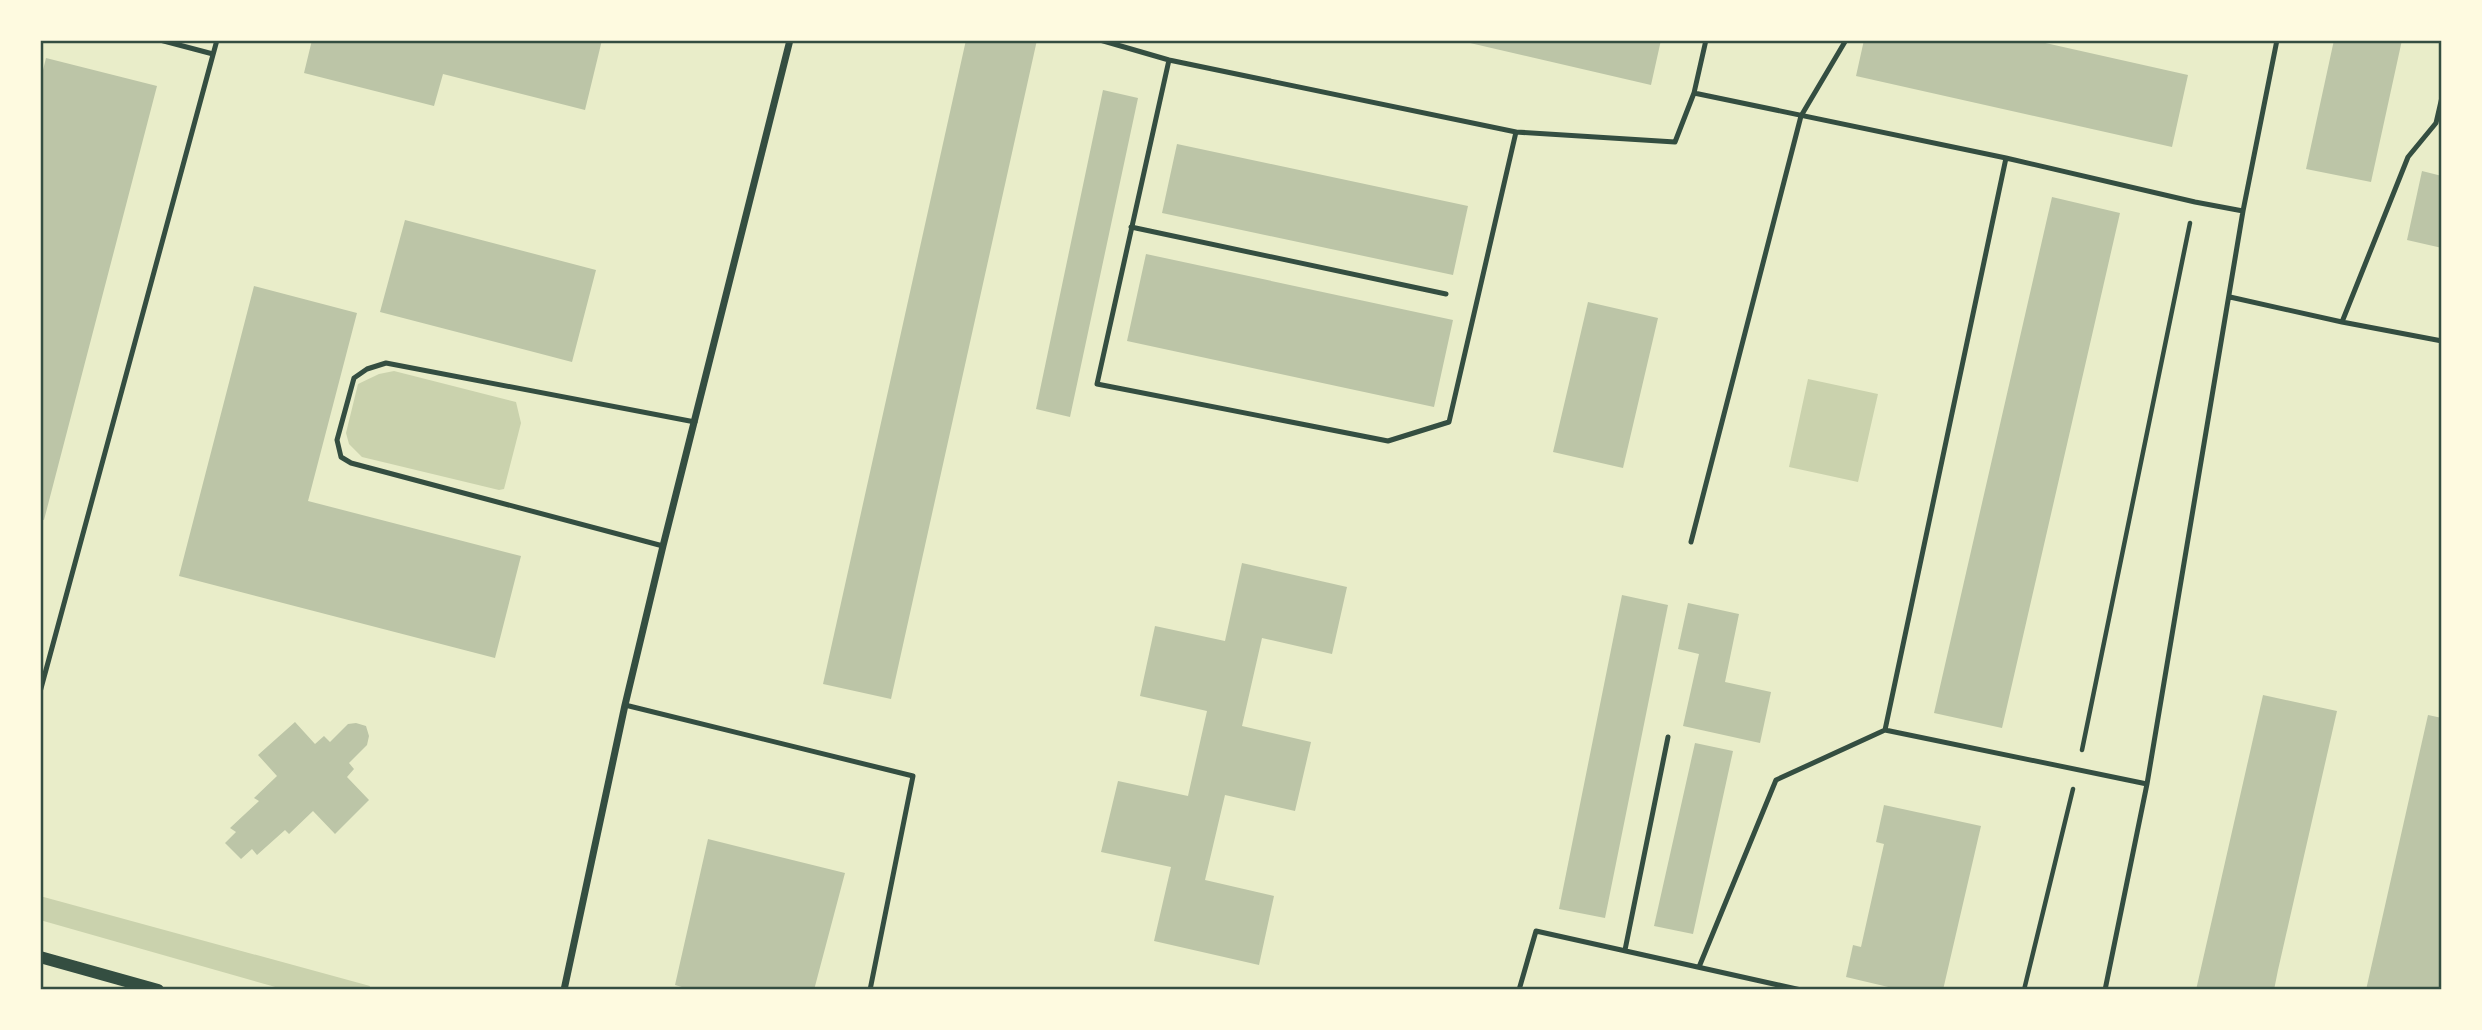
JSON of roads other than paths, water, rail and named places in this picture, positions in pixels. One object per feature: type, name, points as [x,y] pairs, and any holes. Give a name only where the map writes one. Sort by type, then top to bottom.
[{"type":"street","points":[[564,990],[625,705],[790,40]]},
{"type":"street","points":[[40,957],[158,990]]},
{"type":"lane","points":[[160,40],[213,54]]},
{"type":"lane","points":[[40,692],[217,40]]},
{"type":"lane","points":[[1100,40],[1169,60],[1516,132],[1675,142],[1694,93],[1706,40]]},
{"type":"lane","points":[[1691,542],[1801,116],[1846,40]]},
{"type":"lane","points":[[2105,990],[2147,784],[2243,211],[2277,40]]},
{"type":"lane","points":[[1169,60],[1097,384],[1388,441],[1449,422],[1516,132]]},
{"type":"lane","points":[[1694,93],[2243,211]]},
{"type":"lane","points":[[2342,322],[2408,156],[2436,123],[2442,97]]},
{"type":"lane","points":[[1885,730],[2006,158]]},
{"type":"lane","points":[[1132,227],[1446,294]]},
{"type":"lane","points":[[2230,297],[2442,341]]},
{"type":"lane","points":[[663,546],[351,463],[341,457],[337,440],[354,378],[368,369],[386,363],[695,422]]},
{"type":"lane","points":[[625,705],[913,776],[870,990]]},
{"type":"lane","points":[[1699,968],[1776,780],[1885,730],[2147,784]]},
{"type":"lane","points":[[1625,950],[1668,737]]},
{"type":"lane","points":[[1519,990],[1535,931],[1801,990]]}]
